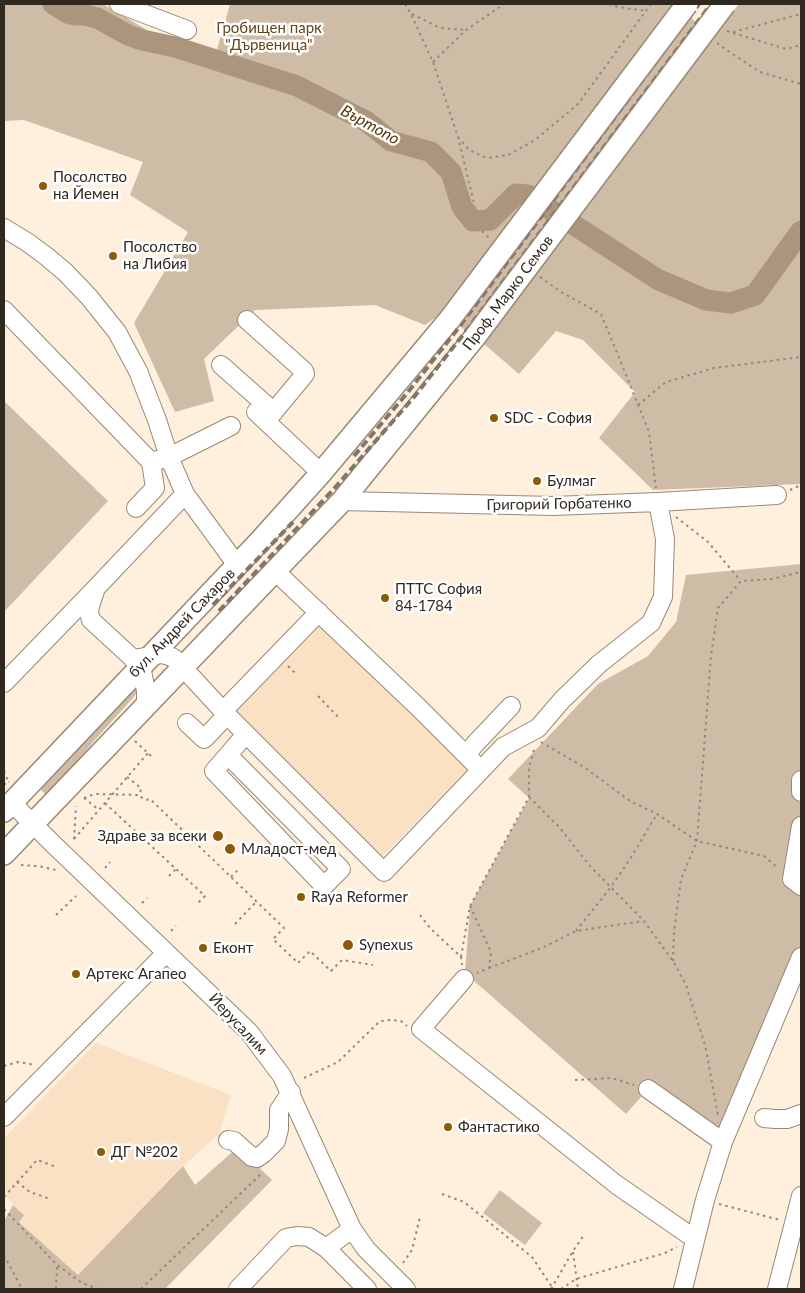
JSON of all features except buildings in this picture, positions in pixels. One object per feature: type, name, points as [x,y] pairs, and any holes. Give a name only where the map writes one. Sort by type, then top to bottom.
[{"type":"main road","name":"Проф. Марко Семов","points":[[237,565],[321,474],[450,318],[687,4]]},
{"type":"main road","name":"Проф. Марко Семов","points":[[276,570],[342,501],[475,338],[725,4]]},
{"type":"main road","name":"бул. Андрей Сахаров","points":[[8,807],[141,660],[237,565]]},
{"type":"main road","name":"бул. Андрей Сахаров","points":[[12,860],[32,824],[276,570]]},
{"type":"street","points":[[119,4],[187,30]]},
{"type":"street","name":"бул. Андрей Сахаров","points":[[4,228],[33,246],[65,272],[89,297],[117,332],[138,371],[184,494],[237,565]]},
{"type":"street","points":[[4,310],[152,462],[155,488],[136,508]]},
{"type":"street","points":[[247,320],[304,370],[305,374],[265,415]]},
{"type":"street","points":[[221,365],[321,474]]},
{"type":"street","points":[[152,462],[169,457],[231,426]]},
{"type":"street","points":[[4,683],[184,494]]},
{"type":"street","name":"Григорий Горбатенко","points":[[342,501],[553,506],[777,495]]},
{"type":"street","points":[[141,660],[162,654],[176,660],[225,713],[384,872],[503,747],[538,728],[562,700],[599,664],[651,623],[663,597],[665,539],[658,502]]},
{"type":"street","points":[[276,570],[481,770]]},
{"type":"street","points":[[95,589],[89,613],[91,620],[141,660],[146,691],[146,707]]},
{"type":"street","points":[[187,723],[204,739],[225,713],[319,612]]},
{"type":"street","points":[[466,755],[511,706]]},
{"type":"street","points":[[228,755],[341,869],[324,886],[214,771],[246,734]]},
{"type":"street","points":[[801,780],[801,792]]},
{"type":"street","name":"Йерусалим","points":[[8,807],[32,824],[249,1032],[282,1076],[291,1092],[352,1229],[366,1249],[406,1289]]},
{"type":"street","points":[[796,882],[801,826]]},
{"type":"street","points":[[4,1117],[166,953]]},
{"type":"street","points":[[683,1289],[705,1200],[723,1142],[801,957]]},
{"type":"street","points":[[464,979],[422,1028],[617,1185],[695,1239]]},
{"type":"street","points":[[648,1089],[723,1142]]},
{"type":"street","points":[[228,1140],[234,1141],[252,1157],[257,1158],[264,1153],[276,1141],[279,1129],[279,1110],[291,1092]]},
{"type":"street","points":[[764,1118],[787,1118],[801,1114]]},
{"type":"street","points":[[777,1289],[801,1196]]},
{"type":"street","points":[[326,1248],[352,1229]]},
{"type":"street","points":[[238,1289],[286,1238],[297,1236],[309,1237],[326,1248],[367,1289]]},
{"type":"path","points":[[405,4],[433,62],[458,137],[475,207]]},
{"type":"path","points":[[433,62],[466,30],[504,4]]},
{"type":"path","points":[[609,4],[646,11]]},
{"type":"path","points":[[458,137],[469,150],[487,158],[508,156],[535,140],[578,104],[651,4]]},
{"type":"path","points":[[411,14],[440,28],[466,30]]},
{"type":"path","points":[[732,32],[801,14]]},
{"type":"path","points":[[726,31],[786,48],[801,44]]},
{"type":"path","points":[[713,38],[725,49],[760,72],[801,84]]},
{"type":"path","points":[[482,230],[494,243]]},
{"type":"path","points":[[536,275],[561,292],[601,314],[649,432],[658,502],[708,542],[741,581]]},
{"type":"path","points":[[638,405],[666,382],[685,376],[714,368],[801,357]]},
{"type":"path","points":[[673,961],[674,932],[681,879],[698,841],[711,656],[718,608],[741,581],[772,579],[801,572]]},
{"type":"path","points":[[292,670],[297,675]]},
{"type":"path","points":[[318,696],[340,719]]},
{"type":"path","points":[[536,740],[529,768],[529,798],[470,906],[461,957],[464,979],[542,948],[576,931],[644,921]]},
{"type":"path","points":[[76,806],[74,840],[149,755],[142,747]]},
{"type":"path","points":[[566,756],[630,801],[657,814],[698,841],[764,856],[796,882]]},
{"type":"path","points":[[4,772],[8,781]]},
{"type":"path","points":[[127,778],[140,788],[140,795]]},
{"type":"path","points":[[99,810],[84,798],[95,794],[140,795],[146,800],[150,799],[284,928],[274,939],[298,962],[310,950],[331,971],[342,960],[373,965]]},
{"type":"path","points":[[529,798],[560,828],[589,865],[644,921],[673,961],[686,986],[705,1045],[723,1142]]},
{"type":"path","points":[[105,803],[205,896],[198,903]]},
{"type":"path","points":[[576,931],[611,887],[657,814]]},
{"type":"path","points":[[130,838],[135,832]]},
{"type":"path","points":[[12,860],[56,870]]},
{"type":"path","points":[[105,868],[110,862]]},
{"type":"path","points":[[169,876],[176,869]]},
{"type":"path","points":[[231,877],[239,869]]},
{"type":"path","points":[[56,915],[76,896]]},
{"type":"path","points":[[142,903],[147,898]]},
{"type":"path","points":[[235,924],[256,902]]},
{"type":"path","points":[[470,906],[490,952],[489,968]]},
{"type":"path","points":[[420,914],[430,928],[461,957]]},
{"type":"path","points":[[171,930],[176,926]]},
{"type":"path","points":[[304,1078],[338,1062],[380,1022],[391,1020],[401,1022],[409,1027]]},
{"type":"path","points":[[4,1066],[18,1062],[34,1064],[48,1073]]},
{"type":"path","points":[[575,1080],[612,1078],[648,1089]]},
{"type":"path","points":[[4,1197],[37,1160],[54,1166]]},
{"type":"path","points":[[17,1182],[30,1192],[50,1199]]},
{"type":"path","points":[[141,1289],[252,1182]]},
{"type":"path","points":[[442,1194],[464,1202],[532,1257],[551,1288],[555,1289]]},
{"type":"path","points":[[705,1200],[794,1224]]},
{"type":"path","points":[[4,1209],[57,1265],[82,1283],[98,1289]]},
{"type":"path","points":[[403,1263],[412,1250],[420,1217]]},
{"type":"path","points":[[551,1288],[572,1251],[584,1235]]},
{"type":"path","points":[[561,1289],[576,1279],[665,1253],[695,1239]]},
{"type":"path","points":[[572,1251],[578,1289]]},
{"type":"path","points":[[4,1255],[22,1289]]},
{"type":"path","points":[[56,1289],[57,1265]]},
{"type":"shaded area","points":[[322,624],[469,768],[381,858],[234,714]]},
{"type":"shaded area","name":"ДГ №202","points":[[96,1043],[231,1095],[219,1134],[183,1166],[78,1275],[19,1221],[24,1215],[4,1195],[4,1138]]},
{"type":"green space","name":"Гробищен парк \"Дървеница\"","points":[[4,4],[103,4],[147,30],[216,53],[230,4],[680,4],[711,40],[739,4],[801,4],[801,484],[653,490],[599,438],[635,392],[583,340],[556,331],[519,374],[484,344],[442,313],[425,325],[375,305],[255,310],[204,359],[214,401],[175,412],[134,323],[188,232],[130,195],[143,162],[24,120],[4,121]]},
{"type":"green space","points":[[4,401],[108,501],[4,612]]},
{"type":"green space","points":[[801,564],[801,957],[723,1142],[648,1089],[626,1114],[465,973],[470,906],[529,798],[508,779],[598,684],[648,656],[676,622],[686,575]]},
{"type":"green space","points":[[139,685],[133,698],[74,766],[45,794],[41,790],[41,786],[111,704]]},
{"type":"green space","points":[[238,1147],[272,1180],[165,1289],[4,1289],[4,1221],[13,1205],[24,1215],[19,1222],[78,1275],[183,1166],[195,1185]]},
{"type":"green space","points":[[500,1190],[542,1223],[525,1245],[483,1213]]},
{"type":"waterway","name":"Въртопо","points":[[53,4],[67,13],[97,18],[128,35],[142,40],[175,47],[297,86],[366,121],[391,141],[431,152],[451,172],[462,207],[473,221],[490,220],[516,194],[528,195],[657,279],[706,300],[731,303],[755,295],[801,231]]},
{"type":"railway","points":[[354,456],[460,326],[699,4]]},
{"type":"railway","points":[[219,611],[332,491],[414,397],[466,331],[711,4]]},
{"type":"railway","points":[[213,605],[293,522]]},
{"type":"place","name":"Посолство на Йемен","points":[[43,186]]},
{"type":"place","name":"Посолство на Либия","points":[[113,256]]},
{"type":"place","name":"SDC - София","points":[[494,418]]},
{"type":"place","name":"Булмаг","points":[[537,481]]},
{"type":"place","name":"ПТТС София 84-1784","points":[[385,598]]},
{"type":"place","name":"Здраве за всеки","points":[[218,836]]},
{"type":"place","name":"Младост-мед","points":[[230,849]]},
{"type":"place","name":"Raya Reformer","points":[[301,897]]},
{"type":"place","name":"Synexus","points":[[348,945]]},
{"type":"place","name":"Еконт","points":[[203,948]]},
{"type":"place","name":"Артекс Агапео","points":[[76,974]]},
{"type":"place","name":"Фантастико","points":[[448,1127]]},
{"type":"place","name":"ДГ №202","points":[[101,1152]]}]
